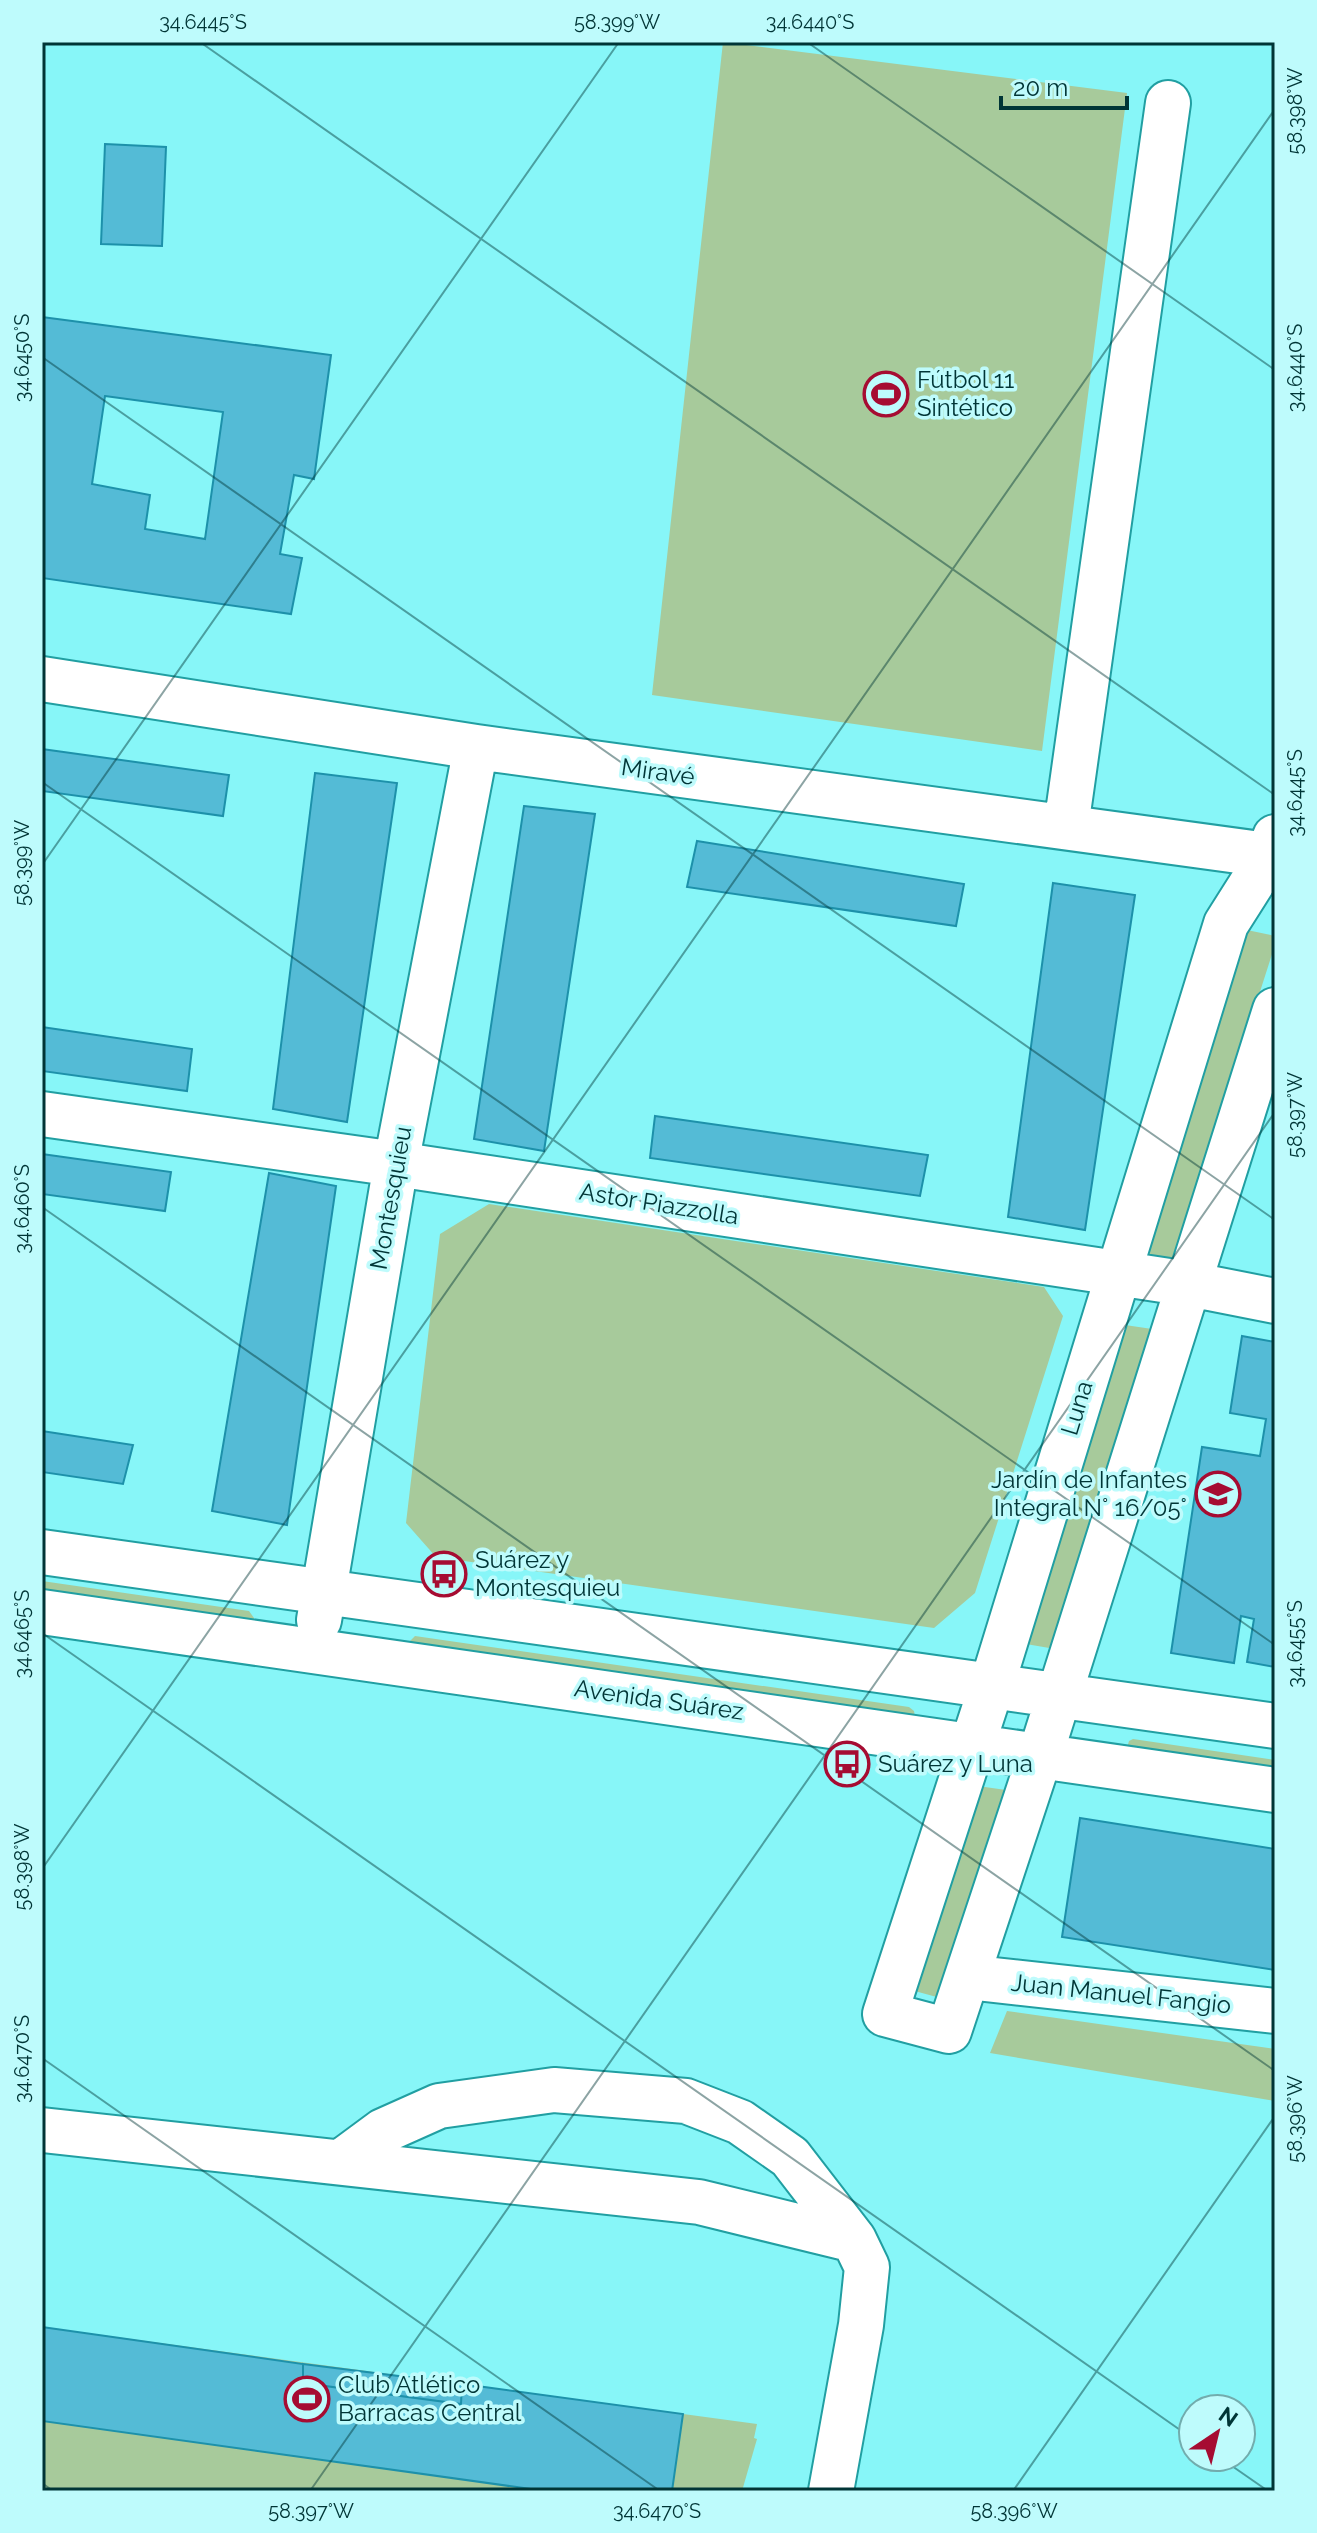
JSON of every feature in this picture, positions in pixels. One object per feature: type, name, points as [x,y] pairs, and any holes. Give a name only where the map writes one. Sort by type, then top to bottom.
[{"type":"street","points":[[1066,827],[1168,103]]},
{"type":"street","name":"Miravé","points":[[42,679],[476,747],[1274,854]]},
{"type":"street","name":"Montesquieu","points":[[314,1650],[396,1164],[476,747]]},
{"type":"street","name":"Luna","points":[[967,1977],[949,2031],[885,2014],[992,1685],[1226,924],[1274,854]]},
{"type":"street","points":[[967,1977],[1040,1756],[1275,1010]]},
{"type":"street","name":"Astor Piazzolla","points":[[42,1114],[396,1164],[1189,1284],[1275,1301]]},
{"type":"street","points":[[42,1552],[1275,1726]]},
{"type":"street","name":"Avenida Suárez","points":[[42,1612],[1275,1790]]},
{"type":"street","name":"Juan Manuel Fangio","points":[[967,1977],[1275,2011]]},
{"type":"street","points":[[341,2162],[383,2131],[439,2106],[554,2090],[686,2101],[740,2122],[790,2157],[854,2240],[867,2267],[861,2325],[831,2491]]},
{"type":"street","points":[[49,2128],[699,2202],[854,2240]]},
{"type":"green space","name":"Fútbol 11 Sintético","points":[[723,42],[1127,93],[1042,751],[652,695]]},
{"type":"green space","points":[[1247,930],[1275,936],[1275,945],[1169,1275],[1140,1271]]},
{"type":"green space","points":[[489,1204],[1044,1287],[1063,1316],[975,1593],[934,1628],[436,1557],[406,1523],[440,1234]]},
{"type":"green space","points":[[1125,1325],[1159,1330],[1061,1650],[1026,1644]]},
{"type":"green space","points":[[42,1581],[249,1611],[254,1621],[42,1595]]},
{"type":"green space","points":[[415,1636],[909,1707],[915,1717],[408,1643]]},
{"type":"green space","points":[[1133,1739],[1275,1760],[1275,1773],[1127,1748]]},
{"type":"green space","points":[[978,1786],[1013,1791],[944,1999],[911,1990]]},
{"type":"green space","points":[[1007,2011],[1275,2049],[1275,2101],[990,2053]]},
{"type":"green space","name":"Club Atlético Barracas Central","points":[[42,2327],[757,2424],[754,2438],[757,2439],[742,2491],[42,2491]]},
{"type":"building","points":[[105,144],[166,147],[162,246],[101,244]]},
{"type":"building","points":[[42,317],[331,355],[314,479],[294,475],[280,554],[302,558],[291,614],[42,578]],"holes":[[[105,396],[223,412],[205,539],[145,529],[150,495],[92,484]]]},
{"type":"building","points":[[42,749],[229,775],[223,816],[42,791]]},
{"type":"building","points":[[315,773],[397,783],[347,1122],[273,1109]]},
{"type":"building","points":[[524,806],[595,814],[544,1151],[474,1139]]},
{"type":"building","points":[[697,841],[964,884],[956,926],[687,887]]},
{"type":"building","points":[[1053,883],[1135,895],[1085,1230],[1008,1217]]},
{"type":"building","points":[[42,1027],[192,1049],[187,1091],[42,1071]]},
{"type":"building","points":[[655,1116],[928,1155],[920,1196],[650,1158]]},
{"type":"building","points":[[42,1154],[171,1172],[165,1211],[42,1194]]},
{"type":"building","points":[[269,1173],[336,1186],[287,1525],[212,1511]]},
{"type":"building","points":[[1242,1336],[1275,1342],[1275,1667],[1247,1662],[1254,1619],[1241,1616],[1234,1663],[1171,1653],[1202,1447],[1260,1456],[1266,1419],[1230,1413]]},
{"type":"building","points":[[42,1431],[133,1445],[123,1484],[42,1472]]},
{"type":"building","points":[[1080,1818],[1275,1849],[1275,1970],[1062,1937]]},
{"type":"building","name":"Club Atlético Barracas Central","points":[[42,2327],[303,2364],[303,2383],[461,2404],[462,2384],[683,2414],[672,2491],[545,2491],[42,2421]]},
{"type":"building","points":[[303,2364],[462,2384],[461,2404],[303,2383]]},
{"type":"place","name":"Fútbol 11 Sintético","points":[[886,394]]},
{"type":"place","name":"Jardín de Infantes Integral N° 16/05°","points":[[1218,1494]]},
{"type":"place","name":"Suárez y Montesquieu","points":[[444,1574]]},
{"type":"place","name":"Suárez y Luna","points":[[847,1764]]},
{"type":"place","name":"Club Atlético Barracas Central","points":[[307,2399]]}]
